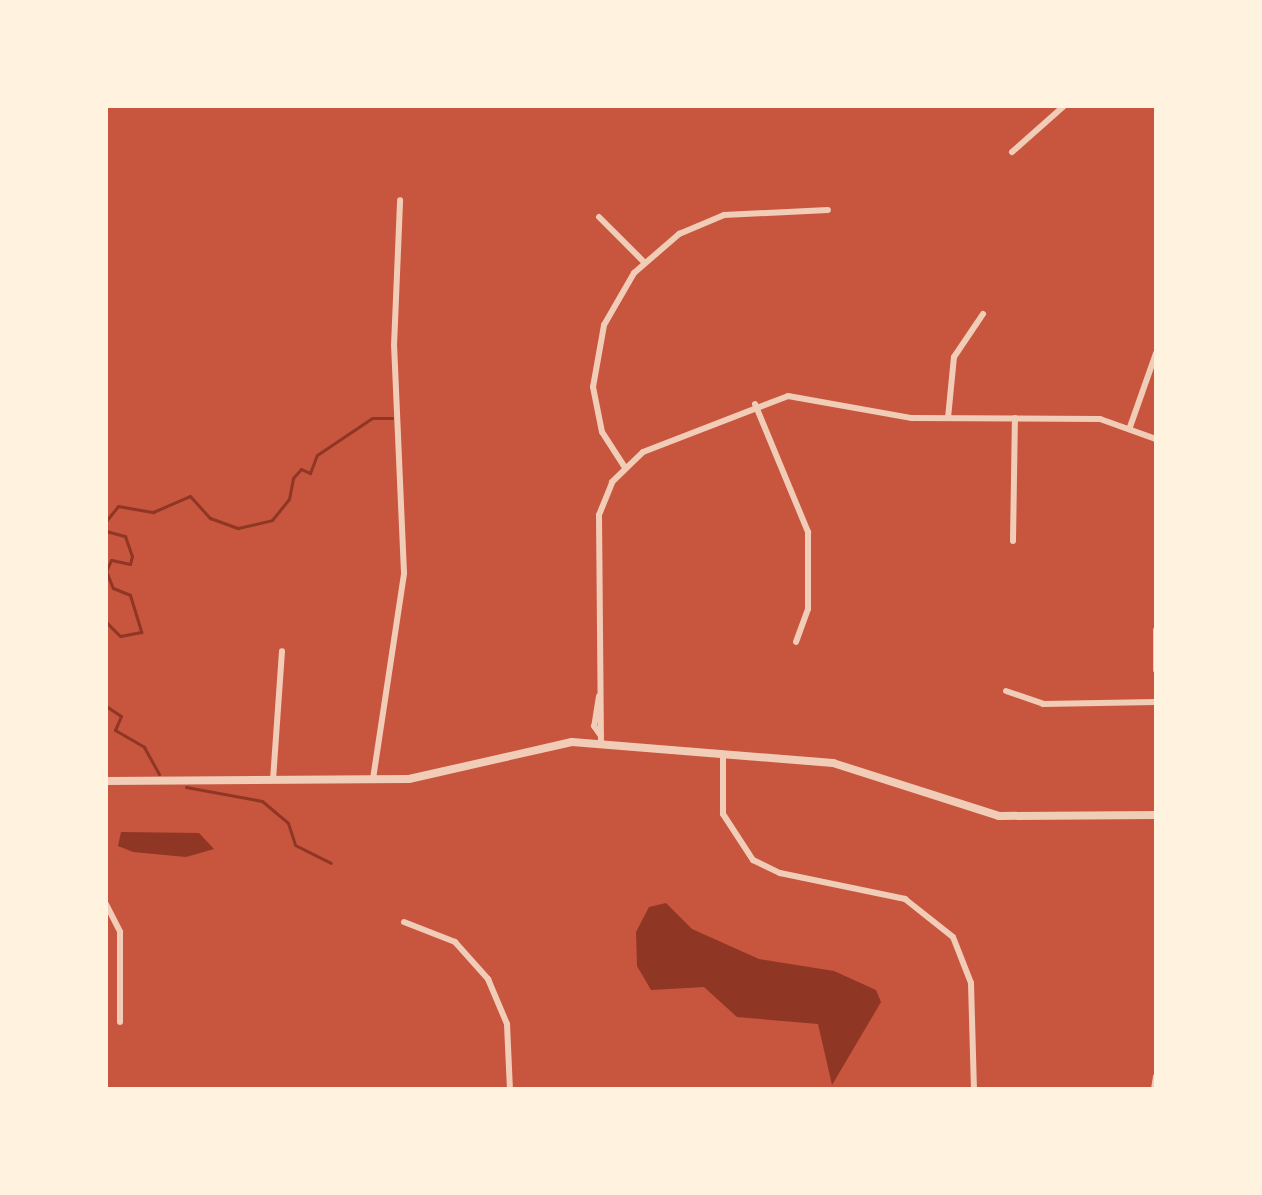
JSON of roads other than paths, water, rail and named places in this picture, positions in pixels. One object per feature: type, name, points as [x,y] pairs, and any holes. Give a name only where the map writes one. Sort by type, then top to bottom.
[{"type":"street","points":[[1012,152],[1064,106]]},
{"type":"street","points":[[373,779],[404,573],[394,346],[400,200]]},
{"type":"street","points":[[624,466],[598,422],[595,363],[612,306],[644,262],[679,234],[724,215],[828,210]]},
{"type":"street","points":[[599,217],[644,262]]},
{"type":"street","points":[[948,418],[953,362],[983,314]]},
{"type":"street","points":[[1130,427],[1156,353]]},
{"type":"street","points":[[601,740],[594,726],[599,696],[598,525],[604,495],[624,466],[755,404],[798,396],[948,418],[1079,417],[1130,427],[1156,439]]},
{"type":"street","points":[[755,404],[808,532],[808,609],[796,642]]},
{"type":"street","points":[[1013,541],[1015,418]]},
{"type":"street","points":[[1156,630],[1156,670]]},
{"type":"street","points":[[273,780],[282,651]]},
{"type":"street","points":[[1006,691],[1043,704],[1156,702]]},
{"type":"street","points":[[106,781],[373,779],[439,774],[536,744],[601,740],[864,769],[999,816],[1156,815]]},
{"type":"street","points":[[723,755],[723,814],[753,860],[780,873],[905,899],[953,937],[971,983],[974,1089]]},
{"type":"street","points":[[106,904],[120,932],[120,1022]]},
{"type":"street","points":[[404,922],[455,942],[488,979],[508,1029],[510,1089]]},
{"type":"street","points":[[1154,1089],[1156,1076]]},
{"type":"waterway","points":[[106,521],[118,506],[153,512],[190,496],[210,518],[238,528],[272,520],[289,499],[293,478],[301,469],[310,473],[317,455],[372,418],[392,418]]},
{"type":"waterway","points":[[106,531],[125,536],[132,556],[130,564],[111,560],[106,571]]},
{"type":"waterway","points":[[106,571],[113,588],[130,595],[141,632],[120,636],[106,622]]},
{"type":"waterway","points":[[106,706],[121,716],[115,730],[144,747],[159,774]]},
{"type":"waterway","points":[[186,787],[262,801],[288,823],[295,845],[331,863]]}]
